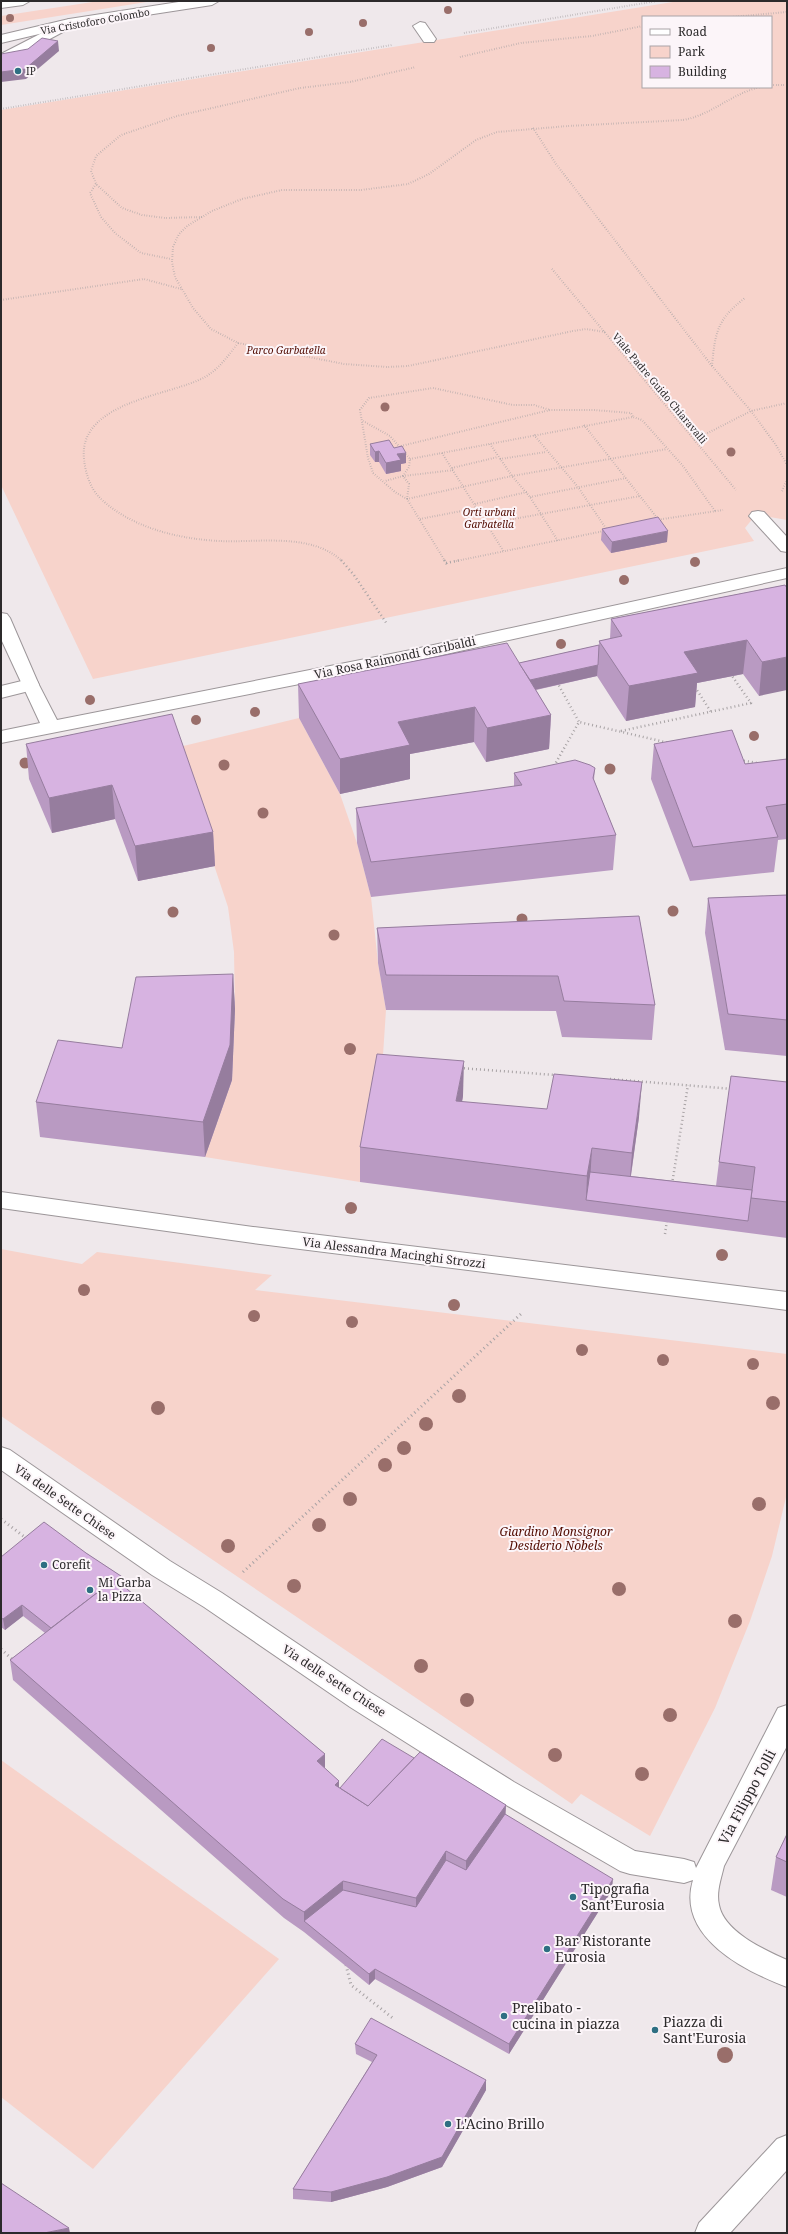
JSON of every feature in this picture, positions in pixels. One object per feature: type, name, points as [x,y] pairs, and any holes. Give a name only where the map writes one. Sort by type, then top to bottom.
[{"type":"street","points":[[1,4],[23,1]]},
{"type":"street","name":"Via Cristoforo Colombo","points":[[1,39],[69,23],[212,1]]},
{"type":"street","points":[[1,61],[15,51],[69,23]]},
{"type":"street","points":[[420,26],[429,39]]},
{"type":"street","points":[[753,510],[787,547]]},
{"type":"street","name":"Via Rosa Raimondi Garibaldi","points":[[1,737],[406,657],[787,573]]},
{"type":"street","points":[[1,618],[30,685],[51,726]]},
{"type":"street","points":[[1,692],[30,685]]},
{"type":"street","name":"Via Alessandra Macinghi Strozzi","points":[[1,1200],[261,1236],[787,1301]]},
{"type":"street","name":"Via delle Sette Chiese","points":[[1,1457],[137,1552],[213,1600],[360,1699],[468,1767],[630,1862],[695,1874]]},
{"type":"street","name":"Via Filippo Tolli","points":[[695,1874],[776,1741],[787,1716]]},
{"type":"street","points":[[695,1874],[707,1913],[715,1930],[734,1947],[787,1974]]},
{"type":"street","points":[[710,2233],[787,2149]]},
{"type":"path","points":[[1,108],[656,1]]},
{"type":"path","points":[[742,16],[787,12]]},
{"type":"path","points":[[453,59],[521,43],[592,36],[642,26]]},
{"type":"path","points":[[203,217],[165,218],[142,215],[122,208],[96,184],[91,171],[96,156],[121,135],[177,116],[300,88],[350,82],[423,66]]},
{"type":"path","points":[[772,85],[787,85]]},
{"type":"path","points":[[605,332],[586,329],[573,331],[408,366],[383,368],[359,366],[238,343],[221,338],[209,330],[182,290],[174,273],[171,258],[174,243],[179,234],[190,224],[218,208],[258,193],[281,190],[359,190],[408,184],[426,177],[480,138],[506,130],[676,122],[705,114],[723,100],[739,93],[757,88]]},
{"type":"path","points":[[534,128],[556,164],[712,366],[751,412],[776,445],[787,465]]},
{"type":"path","points":[[96,184],[90,193],[101,217],[115,233],[141,254],[171,258]]},
{"type":"path","name":"Viale Padre Guido Chiaravalli","points":[[552,269],[753,510]]},
{"type":"path","points":[[1,300],[144,279],[182,290]]},
{"type":"path","points":[[712,366],[716,330],[727,310],[745,298]]},
{"type":"path","points":[[238,343],[219,367],[210,375],[198,381],[140,397],[121,406],[92,430],[85,443],[83,460],[90,482],[97,495],[111,508],[130,519],[156,528],[196,539],[219,541],[283,541],[330,552],[345,563],[388,625],[406,657]]},
{"type":"path","points":[[534,434],[546,452],[562,468],[578,488],[608,530],[447,565],[420,518],[407,499],[395,492],[385,481],[373,473],[368,458],[363,420],[360,410],[369,398],[433,388],[513,405],[534,405],[550,410]]},
{"type":"path","points":[[694,440],[751,412],[787,403]]},
{"type":"path","points":[[401,446],[550,410],[594,410],[631,413],[633,417]]},
{"type":"path","points":[[410,459],[534,434],[633,417],[642,420],[683,466],[715,511]]},
{"type":"path","points":[[363,420],[386,432],[401,446],[410,459],[409,467],[403,476]]},
{"type":"path","points":[[584,425],[658,520]]},
{"type":"path","points":[[490,444],[512,476],[530,496],[558,541]]},
{"type":"path","points":[[407,499],[512,476],[667,449]]},
{"type":"path","points":[[385,481],[391,478],[453,469],[499,458],[546,452]]},
{"type":"path","points":[[442,453],[465,487],[504,552]]},
{"type":"path","points":[[403,476],[409,484],[407,499]]},
{"type":"path","points":[[530,496],[626,478]]},
{"type":"path","points":[[474,504],[527,492]]},
{"type":"path","points":[[486,524],[640,496]]},
{"type":"path","points":[[420,518],[477,508]]},
{"type":"path","points":[[651,521],[715,511],[753,510]]},
{"type":"path","points":[[620,731],[751,703],[732,676]]},
{"type":"path","points":[[556,680],[579,722],[674,744]]},
{"type":"path","points":[[692,684],[711,712]]},
{"type":"path","points":[[552,769],[579,722]]},
{"type":"path","points":[[736,759],[760,764]]},
{"type":"path","points":[[458,1067],[561,1076]]},
{"type":"path","points":[[609,1079],[741,1089]]},
{"type":"path","points":[[671,1192],[688,1085]]},
{"type":"path","points":[[665,1234],[668,1214]]},
{"type":"path","points":[[213,1600],[522,1313]]},
{"type":"path","points":[[1,1519],[26,1538],[21,1542]]},
{"type":"path","points":[[1,1650],[20,1666]]},
{"type":"path","points":[[346,1965],[351,1985],[394,2019]]},
{"type":"green space","points":[[99,1],[153,1],[1,25],[1,16]]},
{"type":"green space","name":"Parco Garbatella","points":[[679,1],[787,1],[787,520],[764,516],[754,517],[745,528],[754,541],[93,679],[1,485],[1,110]]},
{"type":"green space","points":[[299,718],[340,794],[357,843],[371,897],[378,963],[386,1010],[383,1055],[360,1182],[205,1157],[232,1080],[235,1009],[234,952],[228,907],[175,748]]},
{"type":"green space","name":"Giardino Monsignor Desiderio Nobels","points":[[1,1249],[82,1264],[97,1252],[272,1275],[255,1290],[787,1354],[787,1493],[772,1556],[750,1621],[715,1708],[650,1836],[581,1794],[572,1804],[1,1416]]},
{"type":"green space","points":[[1,1760],[279,1959],[93,2169],[1,2097]]},
{"type":"building","points":[[42,38],[58,41],[25,69],[1,72],[1,54],[28,49]]},
{"type":"building","points":[[389,440],[394,448],[402,446],[406,453],[397,454],[401,460],[386,463],[379,451],[375,452],[370,444]]},
{"type":"building","points":[[658,517],[668,531],[612,542],[602,529]]},
{"type":"building","points":[[785,585],[787,588],[787,657],[762,662],[747,640],[684,652],[698,673],[629,686],[599,641],[622,636],[611,619]]},
{"type":"building","points":[[507,643],[551,715],[487,728],[475,707],[398,722],[410,745],[340,759],[298,684]]},
{"type":"building","points":[[599,645],[598,665],[530,680],[519,663]]},
{"type":"building","points":[[172,714],[213,832],[135,846],[112,785],[49,798],[26,744]]},
{"type":"building","points":[[732,730],[745,764],[787,759],[787,804],[766,807],[778,837],[693,847],[654,744]]},
{"type":"building","points":[[575,760],[595,768],[593,778],[616,835],[371,862],[356,808],[522,785],[514,773]]},
{"type":"building","points":[[787,895],[787,1020],[728,1014],[708,898]]},
{"type":"building","points":[[639,916],[655,1005],[564,1001],[558,976],[386,975],[377,928]]},
{"type":"building","points":[[233,974],[230,1045],[203,1122],[36,1102],[58,1040],[122,1048],[136,977]]},
{"type":"building","points":[[377,1054],[464,1061],[456,1101],[547,1109],[554,1074],[642,1082],[632,1153],[592,1148],[587,1176],[360,1147]]},
{"type":"building","points":[[731,1076],[787,1082],[787,1202],[751,1198],[755,1167],[719,1162]]},
{"type":"building","points":[[590,1172],[752,1190],[748,1221],[586,1200]]},
{"type":"building","points":[[44,1522],[86,1553],[127,1580],[122,1584],[115,1579],[51,1628],[22,1605],[3,1619],[1,1618],[1,1557]]},
{"type":"building","points":[[115,1579],[325,1754],[317,1761],[339,1781],[335,1785],[368,1806],[420,1752],[506,1805],[466,1861],[446,1851],[416,1898],[343,1881],[304,1912],[283,1899],[10,1660]]},
{"type":"building","points":[[382,1739],[414,1758],[368,1806],[340,1788]]},
{"type":"building","points":[[505,1814],[613,1879],[509,2044],[375,1969],[369,1974],[304,1921],[343,1890],[416,1907],[446,1860],[466,1870]]},
{"type":"building","points":[[787,1834],[787,1862],[776,1857]]},
{"type":"building","points":[[371,2018],[486,2080],[442,2157],[387,2177],[331,2192],[293,2189],[377,2055],[355,2044]]},
{"type":"building","points":[[1,2183],[69,2228],[44,2233],[1,2233]]},
{"type":"place","name":"IP","points":[[18,71]]},
{"type":"place","name":"Corefit","points":[[44,1565]]},
{"type":"place","name":"Mi Garba la Pizza","points":[[90,1590]]},
{"type":"place","name":"Tipografia Sant’Eurosia","points":[[573,1897]]},
{"type":"place","name":"Bar Ristorante Eurosia","points":[[547,1949]]},
{"type":"place","name":"Prelibato - cucina in piazza","points":[[504,2016]]},
{"type":"place","name":"Piazza di Sant'Eurosia","points":[[655,2030]]},
{"type":"place","name":"L'Acino Brillo","points":[[448,2124]]},
{"type":"park label","name":"Orti urbani Garbatella","points":[[489,518]]}]
